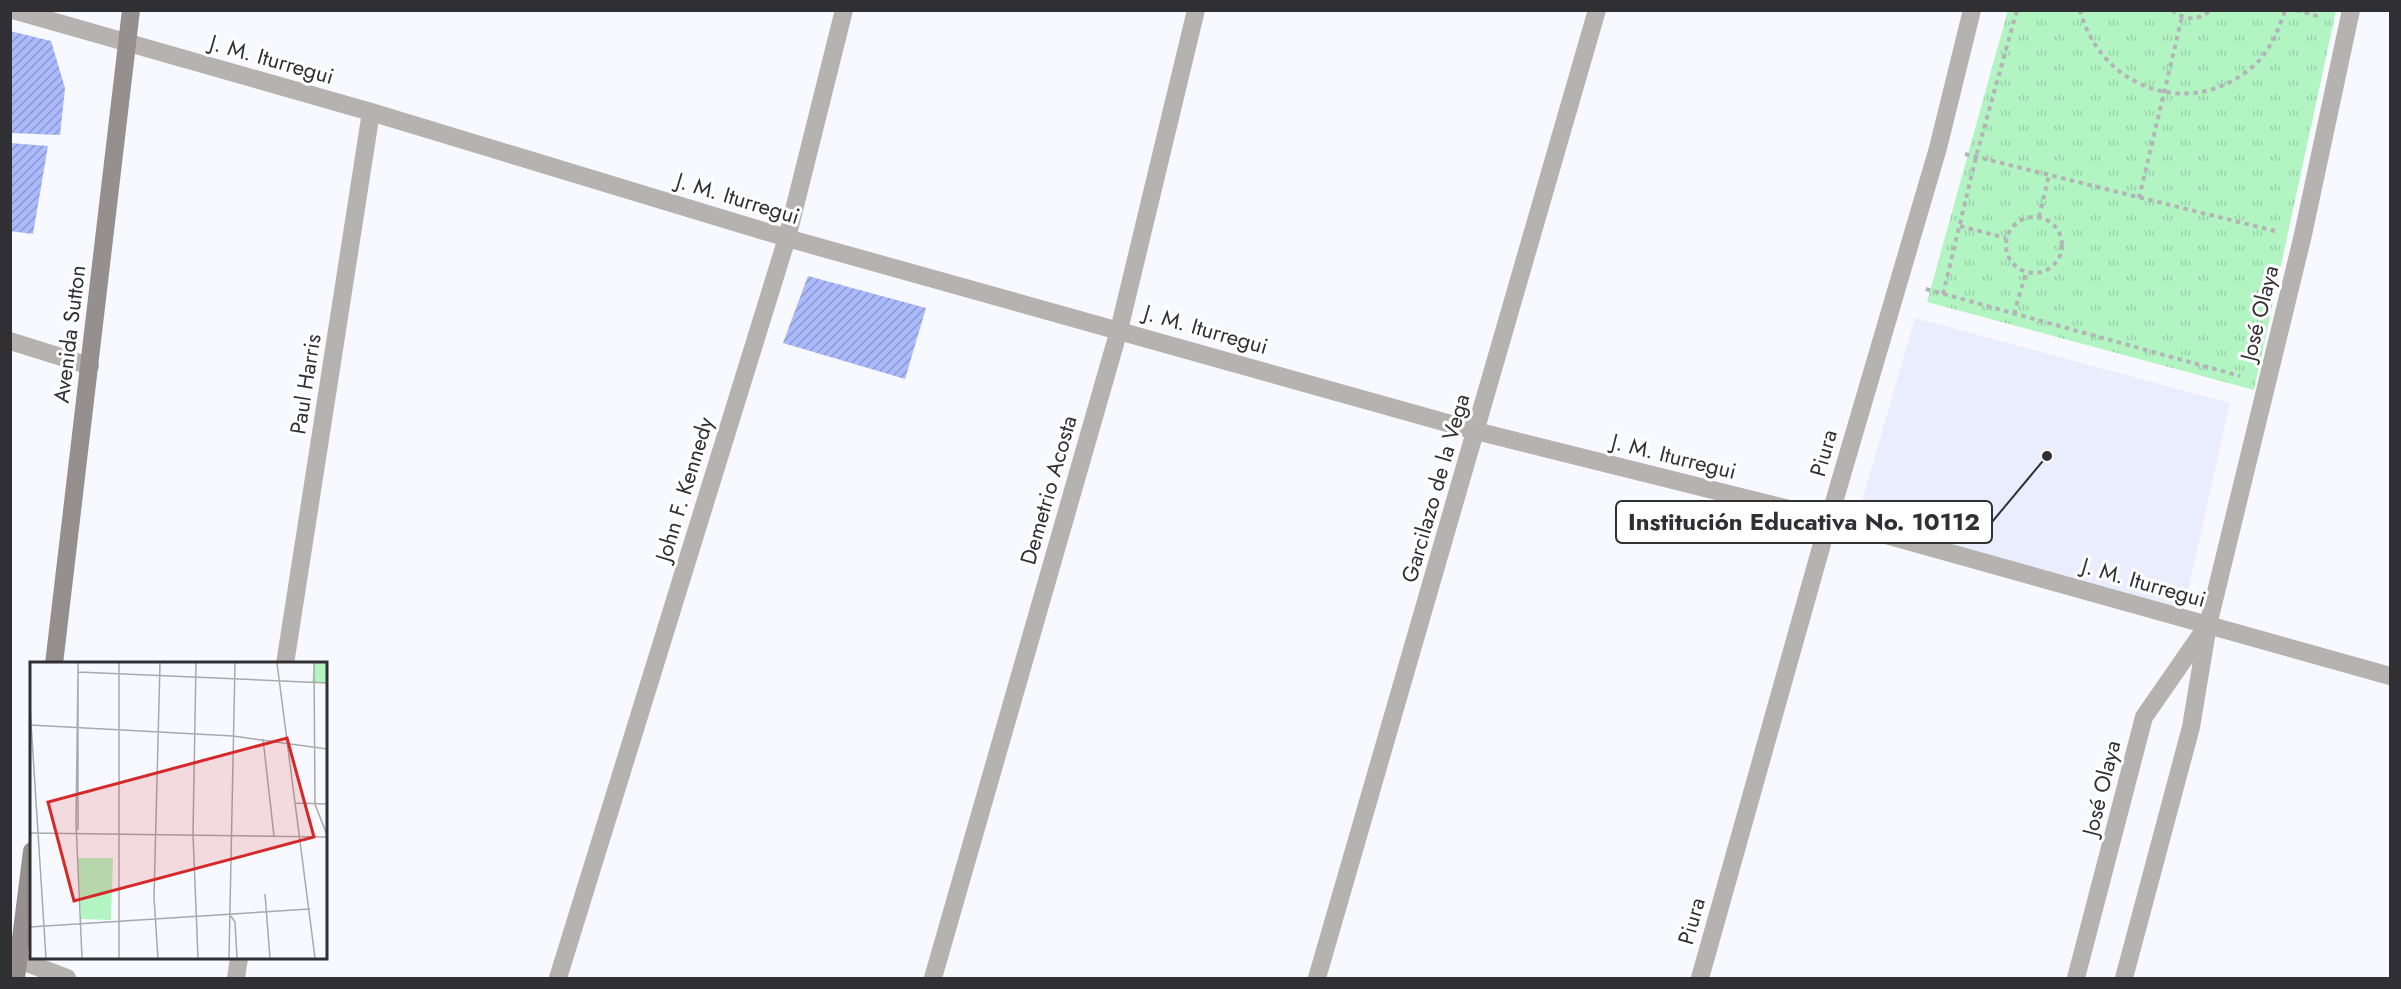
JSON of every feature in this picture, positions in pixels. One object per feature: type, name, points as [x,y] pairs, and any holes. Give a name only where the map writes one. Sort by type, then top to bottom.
[{"type":"street","name":"J. M. Iturregui","points":[[13,10],[371,112],[787,238],[1476,431],[1829,519],[2391,676]]},
{"type":"street","name":"Avenida Sutton","points":[[54,662],[131,10]]},
{"type":"street","name":"John F. Kennedy","points":[[558,978],[787,238],[844,10]]},
{"type":"street","name":"Demetrio Acosta","points":[[933,978],[1119,330],[1196,10]]},
{"type":"street","name":"Garcilazo de la Vega","points":[[1317,978],[1597,10]]},
{"type":"street","name":"Piura","points":[[1700,978],[1829,519],[1938,148],[1972,10]]},
{"type":"street","name":"José Olaya","points":[[2124,978],[2191,727],[2208,625],[2302,239],[2350,10]]},
{"type":"street","name":"Paul Harris","points":[[285,662],[371,112]]},
{"type":"street","points":[[10,341],[90,366]]},
{"type":"street","name":"José Olaya","points":[[2076,978],[2144,717],[2208,625]]},
{"type":"street","points":[[16,978],[14,955],[30,863]]},
{"type":"street","points":[[14,955],[67,978]]},
{"type":"street","points":[[236,978],[239,959]]},
{"type":"path","points":[[1943,294],[1976,157],[2017,10]]},
{"type":"path","points":[[2080,10],[2085,29],[2098,52],[2116,70],[2138,84],[2164,92],[2187,93],[2210,90],[2232,81],[2252,68],[2268,50],[2279,30],[2285,10]]},
{"type":"path","points":[[2172,10],[2182,17],[2193,19],[2205,15],[2210,10]]},
{"type":"path","points":[[2296,10],[2325,18]]},
{"type":"path","points":[[2139,198],[2182,17]]},
{"type":"path","points":[[1938,148],[2302,239]]},
{"type":"path","points":[[2039,217],[2049,175]]},
{"type":"path","points":[[2039,217],[2050,223],[2059,233],[2062,245],[2059,258],[2045,270],[2026,272],[2016,267],[2009,259],[2006,238],[2013,226],[2025,218],[2039,217]]},
{"type":"path","points":[[1960,226],[2006,238]]},
{"type":"path","points":[[2014,314],[2026,272]]},
{"type":"path","points":[[1899,282],[2266,384]]},
{"type":"shaded area","points":[[1915,318],[2230,403],[2183,613],[1867,525],[1860,508]]},
{"type":"green space","points":[[2008,10],[2336,11],[2254,390],[1927,302]]},
{"type":"building","points":[[10,31],[51,41],[65,88],[60,135],[10,133]]},
{"type":"building","points":[[10,143],[48,146],[33,234],[10,231]]},
{"type":"building","points":[[808,276],[926,308],[905,379],[783,343]]},
{"type":"place","name":"Institución Educativa No. 10112","points":[[2047,456]]}]
